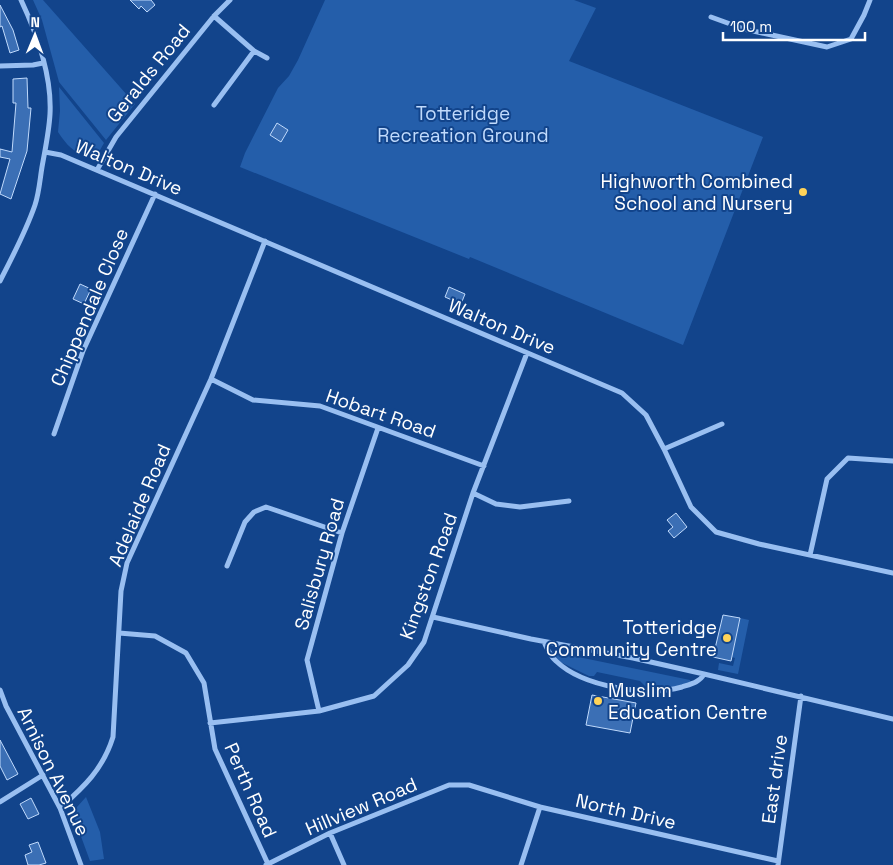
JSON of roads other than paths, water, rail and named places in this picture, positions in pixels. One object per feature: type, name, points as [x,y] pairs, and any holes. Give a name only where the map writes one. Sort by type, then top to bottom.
[{"type":"street","points":[[0,281],[18,246],[35,203],[50,113],[48,84],[43,63],[32,25],[21,0]]},
{"type":"street","name":"Geralds Road","points":[[97,170],[116,137],[214,16],[230,0]]},
{"type":"street","points":[[711,17],[744,29],[827,47],[851,39],[870,0]]},
{"type":"street","points":[[214,16],[254,51],[267,58]]},
{"type":"street","points":[[214,105],[254,51]]},
{"type":"street","points":[[0,66],[43,63]]},
{"type":"street","name":"Walton Drive","points":[[45,152],[61,155],[155,194],[622,393],[646,416],[664,449],[691,507],[716,532],[759,544],[893,574]]},
{"type":"street","name":"Chippendale Close","points":[[54,434],[83,351],[155,194]]},
{"type":"street","name":"Adelaide Road","points":[[60,808],[88,783],[108,754],[113,737],[121,591],[127,563],[211,379],[265,241]]},
{"type":"street","name":"Kingston Road","points":[[210,723],[318,711],[374,696],[408,665],[424,642],[474,493],[527,353]]},
{"type":"street","name":"Hobart Road","points":[[211,379],[253,400],[320,406],[484,466]]},
{"type":"street","points":[[664,449],[722,424]]},
{"type":"street","name":"Salisbury Road","points":[[318,711],[307,660],[342,533],[378,428]]},
{"type":"street","points":[[810,555],[827,479],[848,458],[893,461]]},
{"type":"street","points":[[474,493],[496,504],[520,507],[569,500]]},
{"type":"street","points":[[227,566],[245,522],[254,512],[266,507],[342,533]]},
{"type":"street","points":[[433,617],[544,642],[633,658],[893,719]]},
{"type":"street","name":"Perth Road","points":[[119,633],[154,636],[186,653],[204,684],[214,749],[267,864]]},
{"type":"street","points":[[544,642],[556,661],[568,670],[596,683],[622,689],[657,691],[678,688],[693,684],[701,679],[704,674]]},
{"type":"street","name":"Arnison Avenue","points":[[0,690],[6,706],[60,808],[81,865]]},
{"type":"street","name":"East drive","points":[[778,863],[801,696]]},
{"type":"street","points":[[0,802],[42,775]]},
{"type":"street","name":"Hillview Road","points":[[267,864],[330,834],[449,785],[469,786]]},
{"type":"street","name":"North Drive","points":[[469,786],[540,806],[778,863]]},
{"type":"street","points":[[521,865],[540,806]]},
{"type":"street","points":[[330,834],[344,865]]},
{"type":"place","name":"Highworth Combined School and Nursery","points":[[803,192]]},
{"type":"place","name":"Totteridge Community Centre","points":[[727,638]]},
{"type":"place","name":"Muslim Education Centre","points":[[598,701]]},
{"type":"park label","name":"Totteridge Recreation Ground","points":[[463,124]]}]
